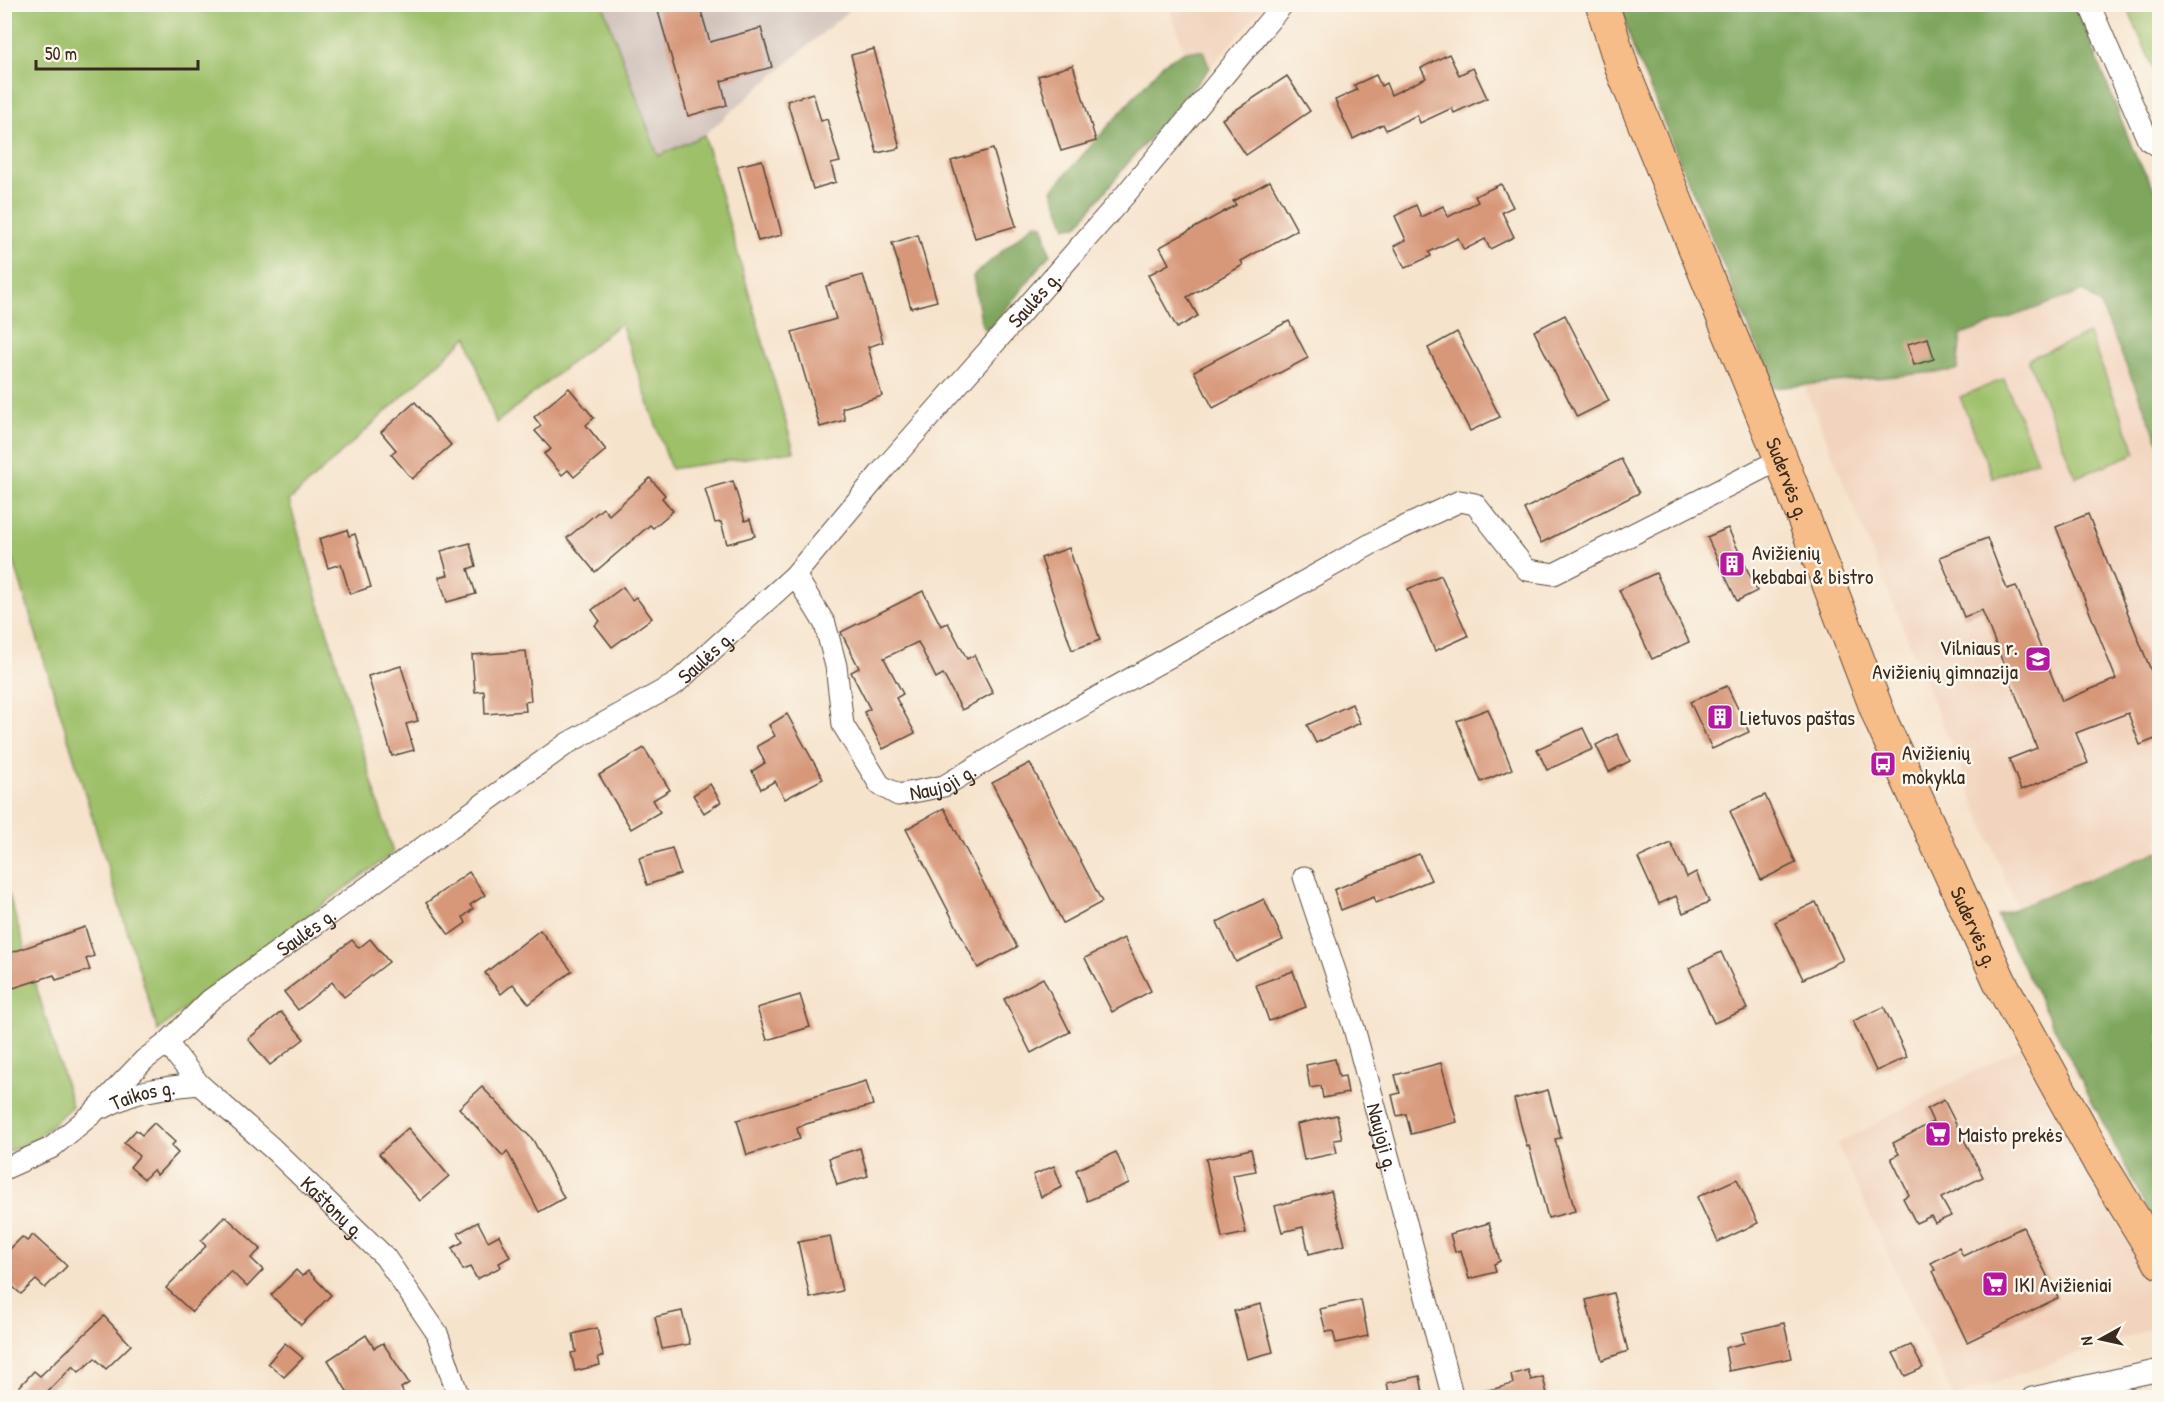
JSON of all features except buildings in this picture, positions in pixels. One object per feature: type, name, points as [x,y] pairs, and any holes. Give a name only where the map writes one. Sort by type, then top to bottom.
[{"type":"main road","name":"Sudervės g.","points":[[1602,4],[1614,45],[1656,155],[1781,459],[1882,723],[2000,982],[2102,1167],[2160,1262]]},
{"type":"street","name":"Saulės g.","points":[[4,1169],[51,1148],[92,1114],[144,1060],[167,1043],[210,1000],[558,750],[675,684],[795,574],[883,470],[1125,195],[1283,4]]},
{"type":"street","points":[[2089,4],[2148,140],[2160,147]]},
{"type":"street","name":"Naujoji g.","points":[[795,574],[825,624],[836,666],[843,725],[880,785],[898,795],[944,786],[1014,744],[1388,535],[1460,501],[1475,504],[1527,570],[1554,574],[1781,459]]},
{"type":"street","name":"Naujoji g.","points":[[1304,877],[1354,1028],[1453,1398]]},
{"type":"street","name":"Kaštonų g.","points":[[167,1043],[199,1084],[272,1148],[385,1257],[437,1333],[459,1398]]},
{"type":"street","name":"Taikos g.","points":[[92,1114],[123,1097],[153,1088],[199,1084]]},
{"type":"street","points":[[2032,1398],[2160,1370]]},
{"type":"shaded area","points":[[603,5],[855,5],[704,135],[658,156]]},
{"type":"shaded area","points":[[1168,5],[1264,5],[1210,68],[1203,51],[1185,51]]},
{"type":"shaded area","name":"Vilniaus r. Avižienių gimnazija","points":[[2084,290],[2101,306],[2159,443],[2159,851],[2017,907],[1804,385],[1957,370],[1960,335]]},
{"type":"shaded area","points":[[2021,1047],[2159,1297],[2159,1326],[1954,1397],[1837,1144]]},
{"type":"green space","points":[[5,5],[603,5],[658,156],[704,135],[794,451],[671,469],[621,323],[496,423],[467,337],[289,501],[393,853],[200,995],[158,1031],[13,559],[5,564]]},
{"type":"green space","points":[[1621,5],[2076,5],[2136,157],[2159,196],[2159,443],[2101,306],[2084,291],[1961,335],[1957,370],[1774,388],[1633,48]]},
{"type":"green space","points":[[2126,5],[2159,5],[2159,81]]},
{"type":"green space","points":[[1185,51],[1203,51],[1210,68],[1077,226],[1066,227],[1052,190],[1164,63]]},
{"type":"green space","points":[[1035,223],[1043,225],[1050,254],[988,331],[982,326],[973,276]]},
{"type":"green space","points":[[2089,334],[2136,453],[2076,477],[2028,359]]},
{"type":"green space","points":[[2004,379],[2037,460],[1993,478],[1960,397]]},
{"type":"green space","points":[[2159,851],[2159,1232],[1997,916]]},
{"type":"green space","points":[[4,879],[72,1106],[36,1139],[5,1153]]},
{"type":"place","name":"Avižienių kebabai & bistro","points":[[1732,564]]},
{"type":"place","name":"Vilniaus r. Avižienių gimnazija","points":[[2038,659]]},
{"type":"place","name":"Lietuvos paštas","points":[[1720,717]]},
{"type":"place","name":"Avižienių mokykla","points":[[1883,764]]},
{"type":"place","name":"Maisto prekės","points":[[1938,1134]]},
{"type":"place","name":"IKI Avižieniai","points":[[1995,1284]]}]
